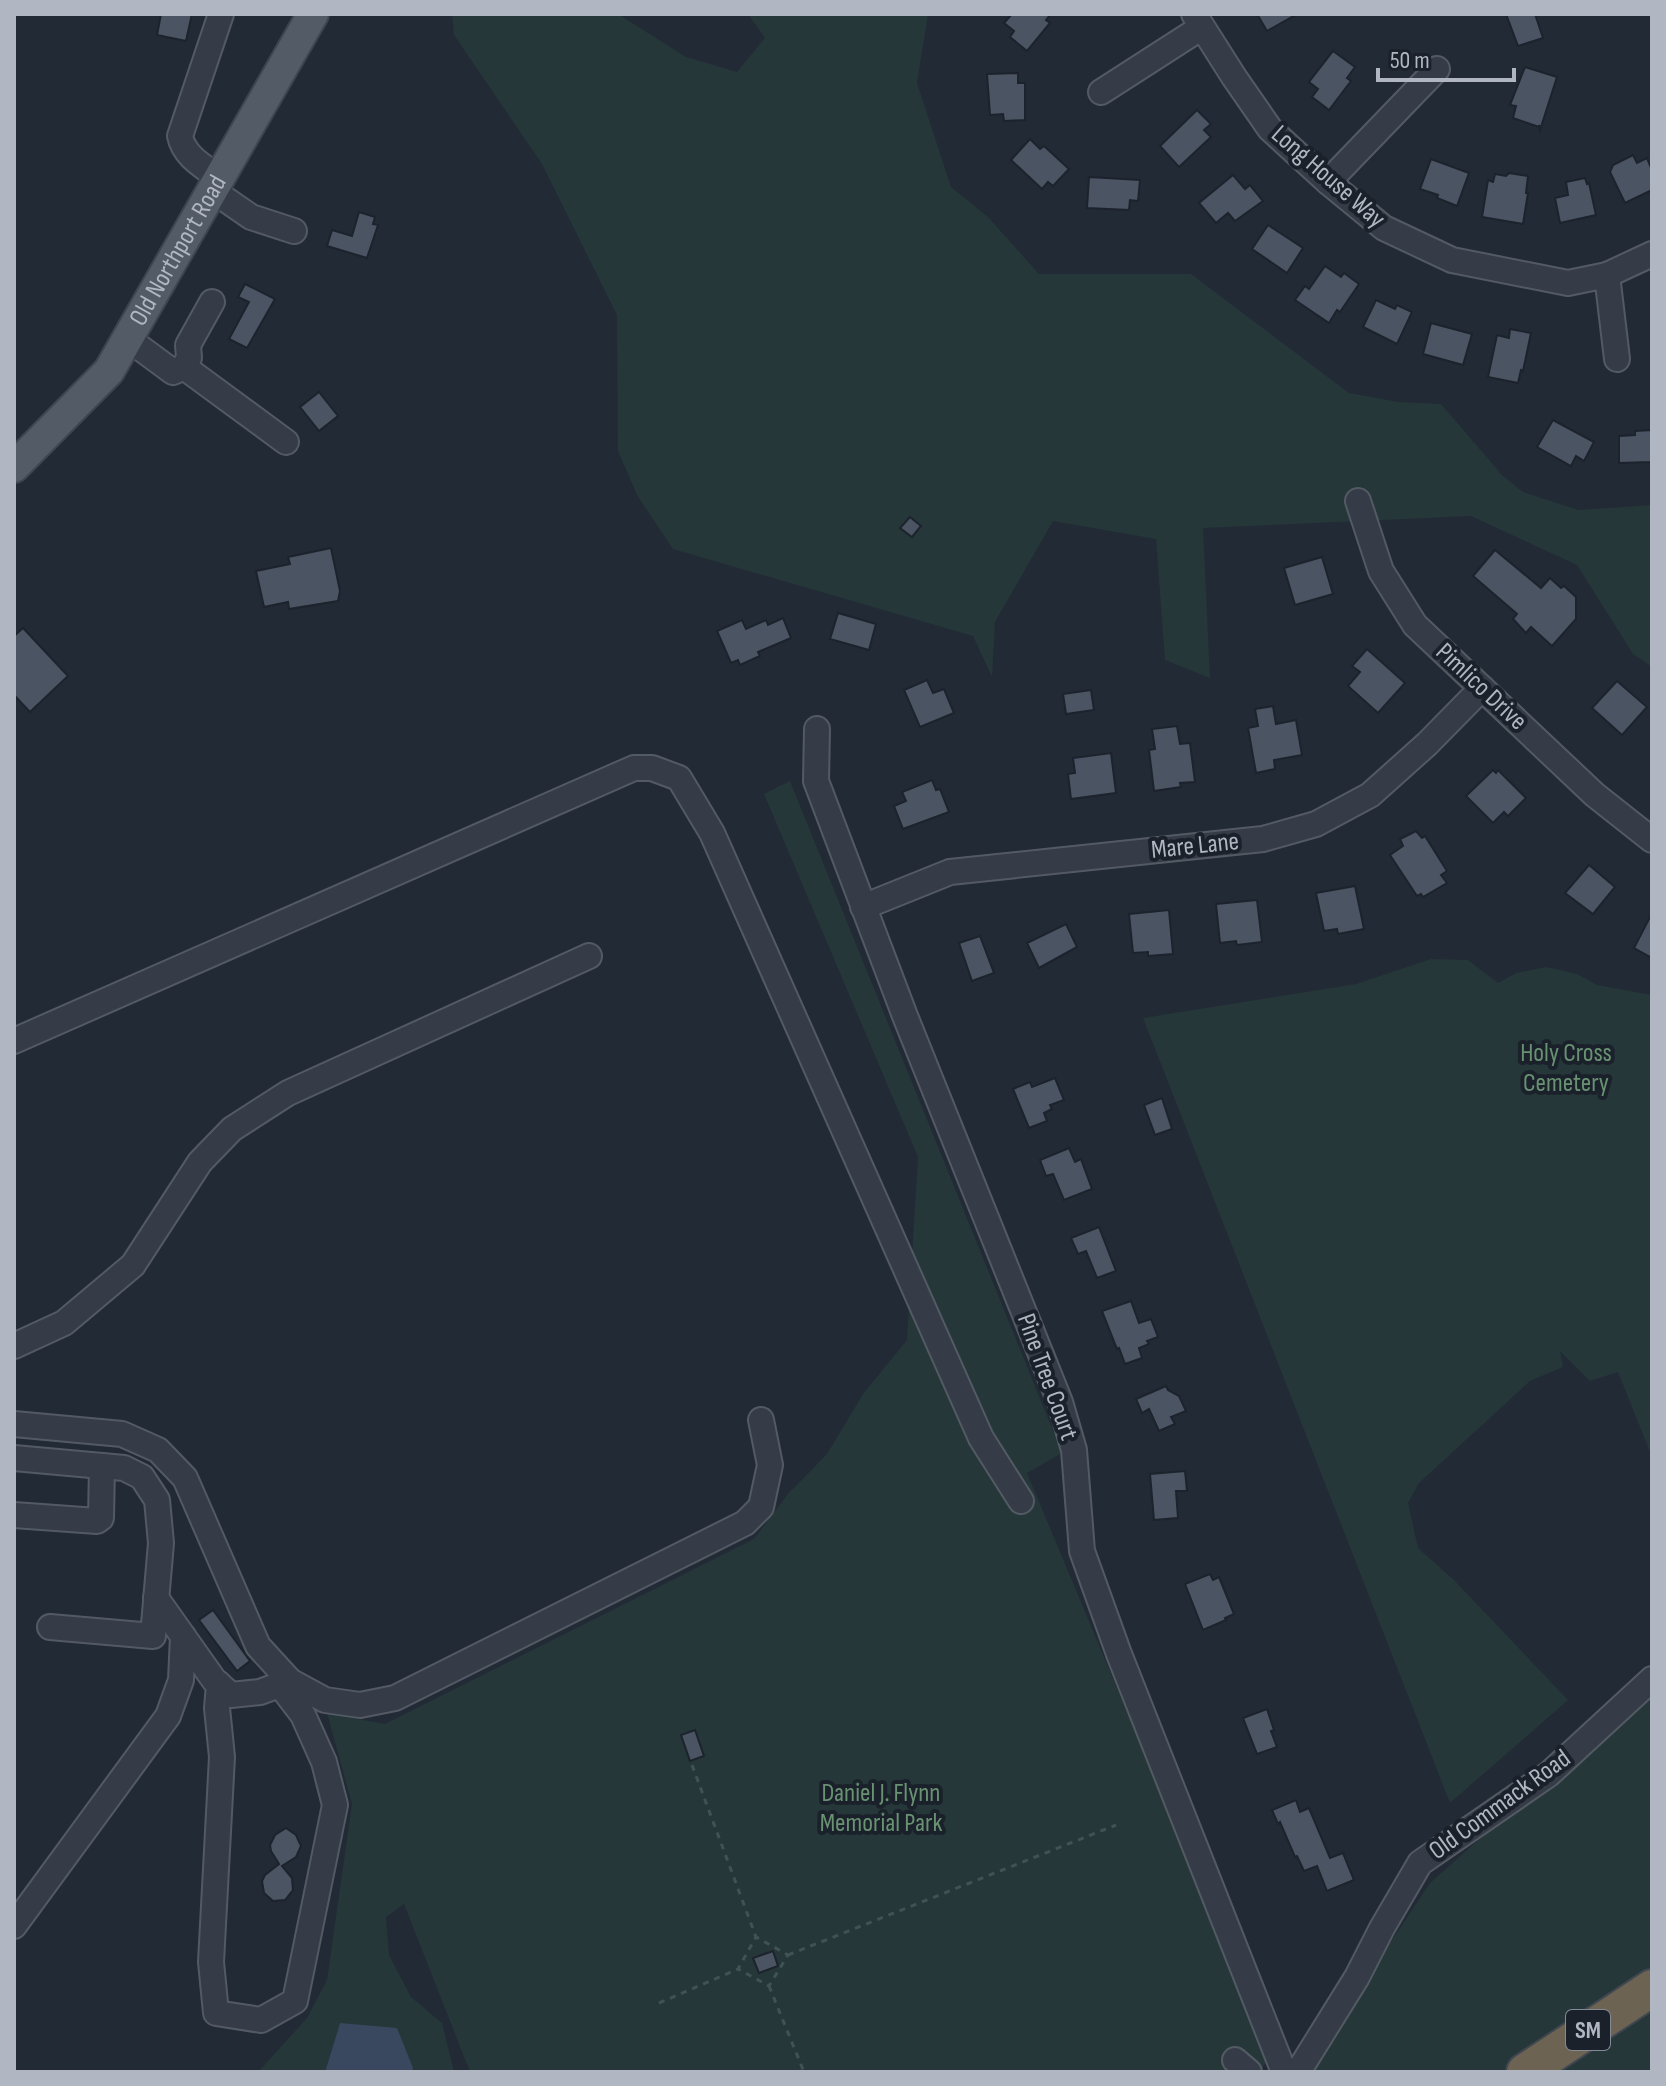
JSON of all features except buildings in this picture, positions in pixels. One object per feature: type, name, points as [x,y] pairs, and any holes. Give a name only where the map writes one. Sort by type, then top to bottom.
[{"type":"highway","name":"SM","points":[[1525,2072],[1652,1988]]},
{"type":"main road","name":"Old Northport Road","points":[[14,467],[109,371],[313,14]]},
{"type":"street","points":[[221,14],[180,136],[182,145],[188,155],[251,217],[294,231]]},
{"type":"street","points":[[1101,92],[1198,20]]},
{"type":"street","name":"Long House Way","points":[[1198,20],[1270,129],[1384,228],[1452,260],[1568,283],[1607,275],[1652,254]]},
{"type":"street","points":[[1328,182],[1437,69]]},
{"type":"street","points":[[1607,275],[1617,359]]},
{"type":"street","points":[[127,338],[173,372],[184,367],[189,358],[188,345],[212,302]]},
{"type":"street","points":[[184,367],[286,442]]},
{"type":"street","name":"Pimlico Drive","points":[[1358,501],[1381,571],[1415,625],[1595,795],[1652,840]]},
{"type":"street","name":"Mare Lane","points":[[863,907],[950,872],[1263,839],[1316,824],[1370,795],[1427,744],[1482,688]]},
{"type":"street","name":"Pine Tree Court","points":[[817,729],[816,781],[905,1016],[1060,1402],[1074,1450],[1082,1551],[1284,2072]]},
{"type":"street","points":[[14,1041],[634,768],[652,768],[679,778],[712,833],[981,1438],[1021,1501]]},
{"type":"street","points":[[14,1346],[64,1323],[133,1265],[200,1162],[232,1129],[288,1093],[589,956]]},
{"type":"street","points":[[156,1598],[219,1684],[231,1695],[260,1692],[285,1683],[325,1700],[360,1705],[395,1698],[745,1523],[761,1507],[770,1465],[761,1420]]},
{"type":"street","points":[[14,1424],[122,1434],[158,1450],[185,1478],[258,1646],[285,1683],[324,1762],[335,1805],[295,2001],[261,2020],[216,2013],[211,1962],[222,1757],[217,1708],[219,1684]]},
{"type":"street","points":[[14,1458],[124,1468],[142,1477],[157,1500],[161,1543],[153,1636],[50,1627]]},
{"type":"street","points":[[14,1515],[97,1521],[101,1518],[102,1466]]},
{"type":"street","points":[[14,1926],[168,1716],[181,1680],[183,1636]]},
{"type":"street","name":"Old Commack Road","points":[[1298,2072],[1357,1977],[1420,1863],[1549,1774],[1652,1679]]},
{"type":"path","points":[[692,1765],[756,1937],[788,1955]]},
{"type":"path","points":[[769,1986],[788,1955],[1116,1825]]},
{"type":"path","points":[[659,2003],[738,1969],[756,1937]]},
{"type":"path","points":[[738,1969],[769,1986],[804,2072]]},
{"type":"green space","points":[[452,14],[618,14],[686,57],[737,72],[765,38],[748,14],[928,14],[917,83],[951,187],[988,217],[1039,274],[1191,274],[1349,393],[1399,402],[1441,404],[1502,475],[1523,492],[1578,510],[1652,505],[1652,667],[1633,654],[1577,565],[1471,516],[1203,528],[1210,678],[1165,660],[1156,539],[1053,521],[995,622],[992,677],[973,636],[673,549],[637,495],[618,451],[617,315],[542,164],[454,35]]},
{"type":"green space","name":"Daniel J. Flynn Memorial Park","points":[[790,781],[1062,1453],[1027,1473],[1271,2056],[1259,2072],[470,2072],[404,1904],[386,1917],[389,1955],[411,1997],[442,2023],[454,2072],[412,2072],[413,2068],[340,2023],[325,2072],[258,2072],[307,2018],[327,1980],[352,1804],[327,1713],[385,1724],[754,1539],[788,1494],[827,1454],[863,1394],[907,1340],[918,1157],[764,794]]},
{"type":"green space","name":"Holy Cross Cemetery","points":[[1431,959],[1468,960],[1498,983],[1516,973],[1546,967],[1577,974],[1597,985],[1652,995],[1652,1457],[1618,1372],[1590,1381],[1560,1351],[1563,1367],[1530,1381],[1419,1483],[1408,1503],[1418,1548],[1454,1580],[1568,1700],[1450,1803],[1143,1018],[1356,984]]},
{"type":"green space","points":[[1652,1686],[1652,1973],[1501,2072],[1304,2072],[1430,1883]]},
{"type":"green space","points":[[1652,2001],[1652,2072],[1543,2072]]},
{"type":"water","points":[[340,2023],[397,2028],[412,2072],[325,2072]]}]
